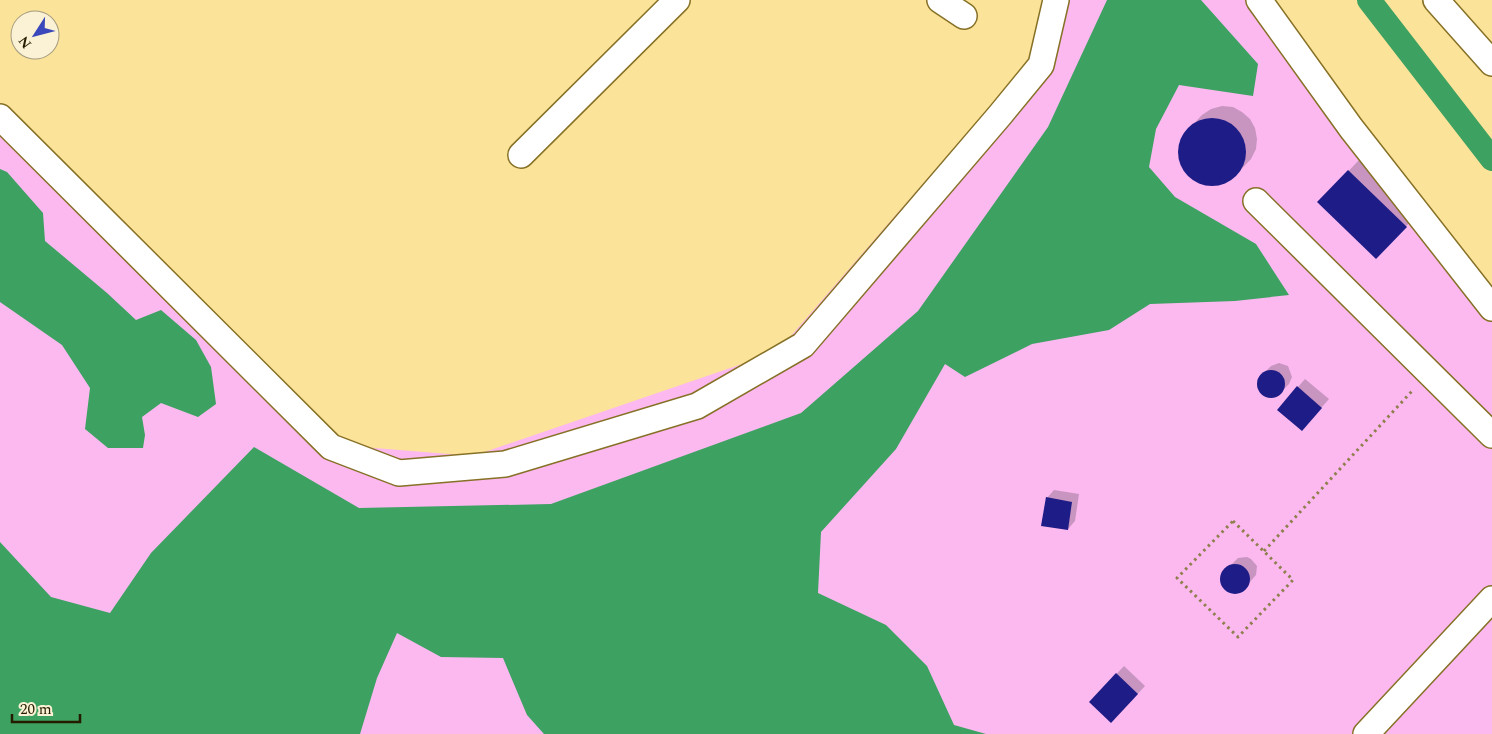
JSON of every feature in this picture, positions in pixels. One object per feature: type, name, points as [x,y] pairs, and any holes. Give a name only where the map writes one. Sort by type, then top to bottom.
[{"type":"street","points":[[521,156],[677,0]]},
{"type":"street","points":[[940,0],[964,16]]},
{"type":"street","points":[[0,117],[331,447],[398,473],[505,464],[697,406],[803,345],[1041,65],[1056,0]]},
{"type":"street","points":[[1259,0],[1351,128],[1492,308]]},
{"type":"street","points":[[1436,0],[1492,63]]},
{"type":"street","points":[[1256,201],[1492,436]]},
{"type":"street","points":[[1366,734],[1492,599]]},
{"type":"path","points":[[1264,551],[1429,373]]},
{"type":"path","points":[[1233,521],[1264,551],[1294,580],[1238,637],[1177,578],[1233,521]]},
{"type":"shaded area","points":[[1058,0],[1267,0],[1492,313],[1492,734],[0,734],[0,133],[209,315],[350,446],[473,456],[777,352],[1052,35]]},
{"type":"shaded area","points":[[1107,0],[1201,0],[1258,64],[1253,96],[1179,85],[1156,129],[1149,167],[1175,197],[1256,244],[1289,295],[1235,301],[1150,304],[1109,330],[1032,344],[965,377],[945,364],[896,449],[821,532],[818,593],[886,625],[927,666],[954,725],[986,734],[544,734],[527,715],[503,658],[441,657],[397,633],[377,678],[360,734],[0,734],[0,542],[51,597],[110,613],[151,553],[254,447],[359,508],[551,504],[801,413],[918,311],[1048,127]]},
{"type":"shaded area","points":[[0,169],[7,172],[43,213],[45,241],[136,320],[161,310],[196,340],[211,367],[216,404],[198,417],[161,403],[142,417],[145,435],[143,448],[108,448],[85,429],[90,388],[62,345],[0,302]]},
{"type":"building","points":[[1219,118],[1231,124],[1240,133],[1246,145],[1244,165],[1236,176],[1219,186],[1205,186],[1188,176],[1180,165],[1178,145],[1188,128],[1199,120]]},
{"type":"building","points":[[1348,170],[1407,227],[1376,259],[1317,202]]},
{"type":"building","points":[[1271,370],[1281,374],[1285,384],[1281,394],[1271,398],[1261,394],[1257,384],[1261,374]]},
{"type":"building","points":[[1297,386],[1322,408],[1302,431],[1277,410]]},
{"type":"building","points":[[1046,497],[1072,502],[1068,530],[1041,526]]},
{"type":"building","points":[[1235,564],[1245,569],[1250,579],[1245,589],[1235,594],[1225,589],[1220,579],[1225,569]]},
{"type":"building","points":[[1116,673],[1138,694],[1111,723],[1089,702]]},
{"type":"waterway","points":[[1369,0],[1492,159]]}]
